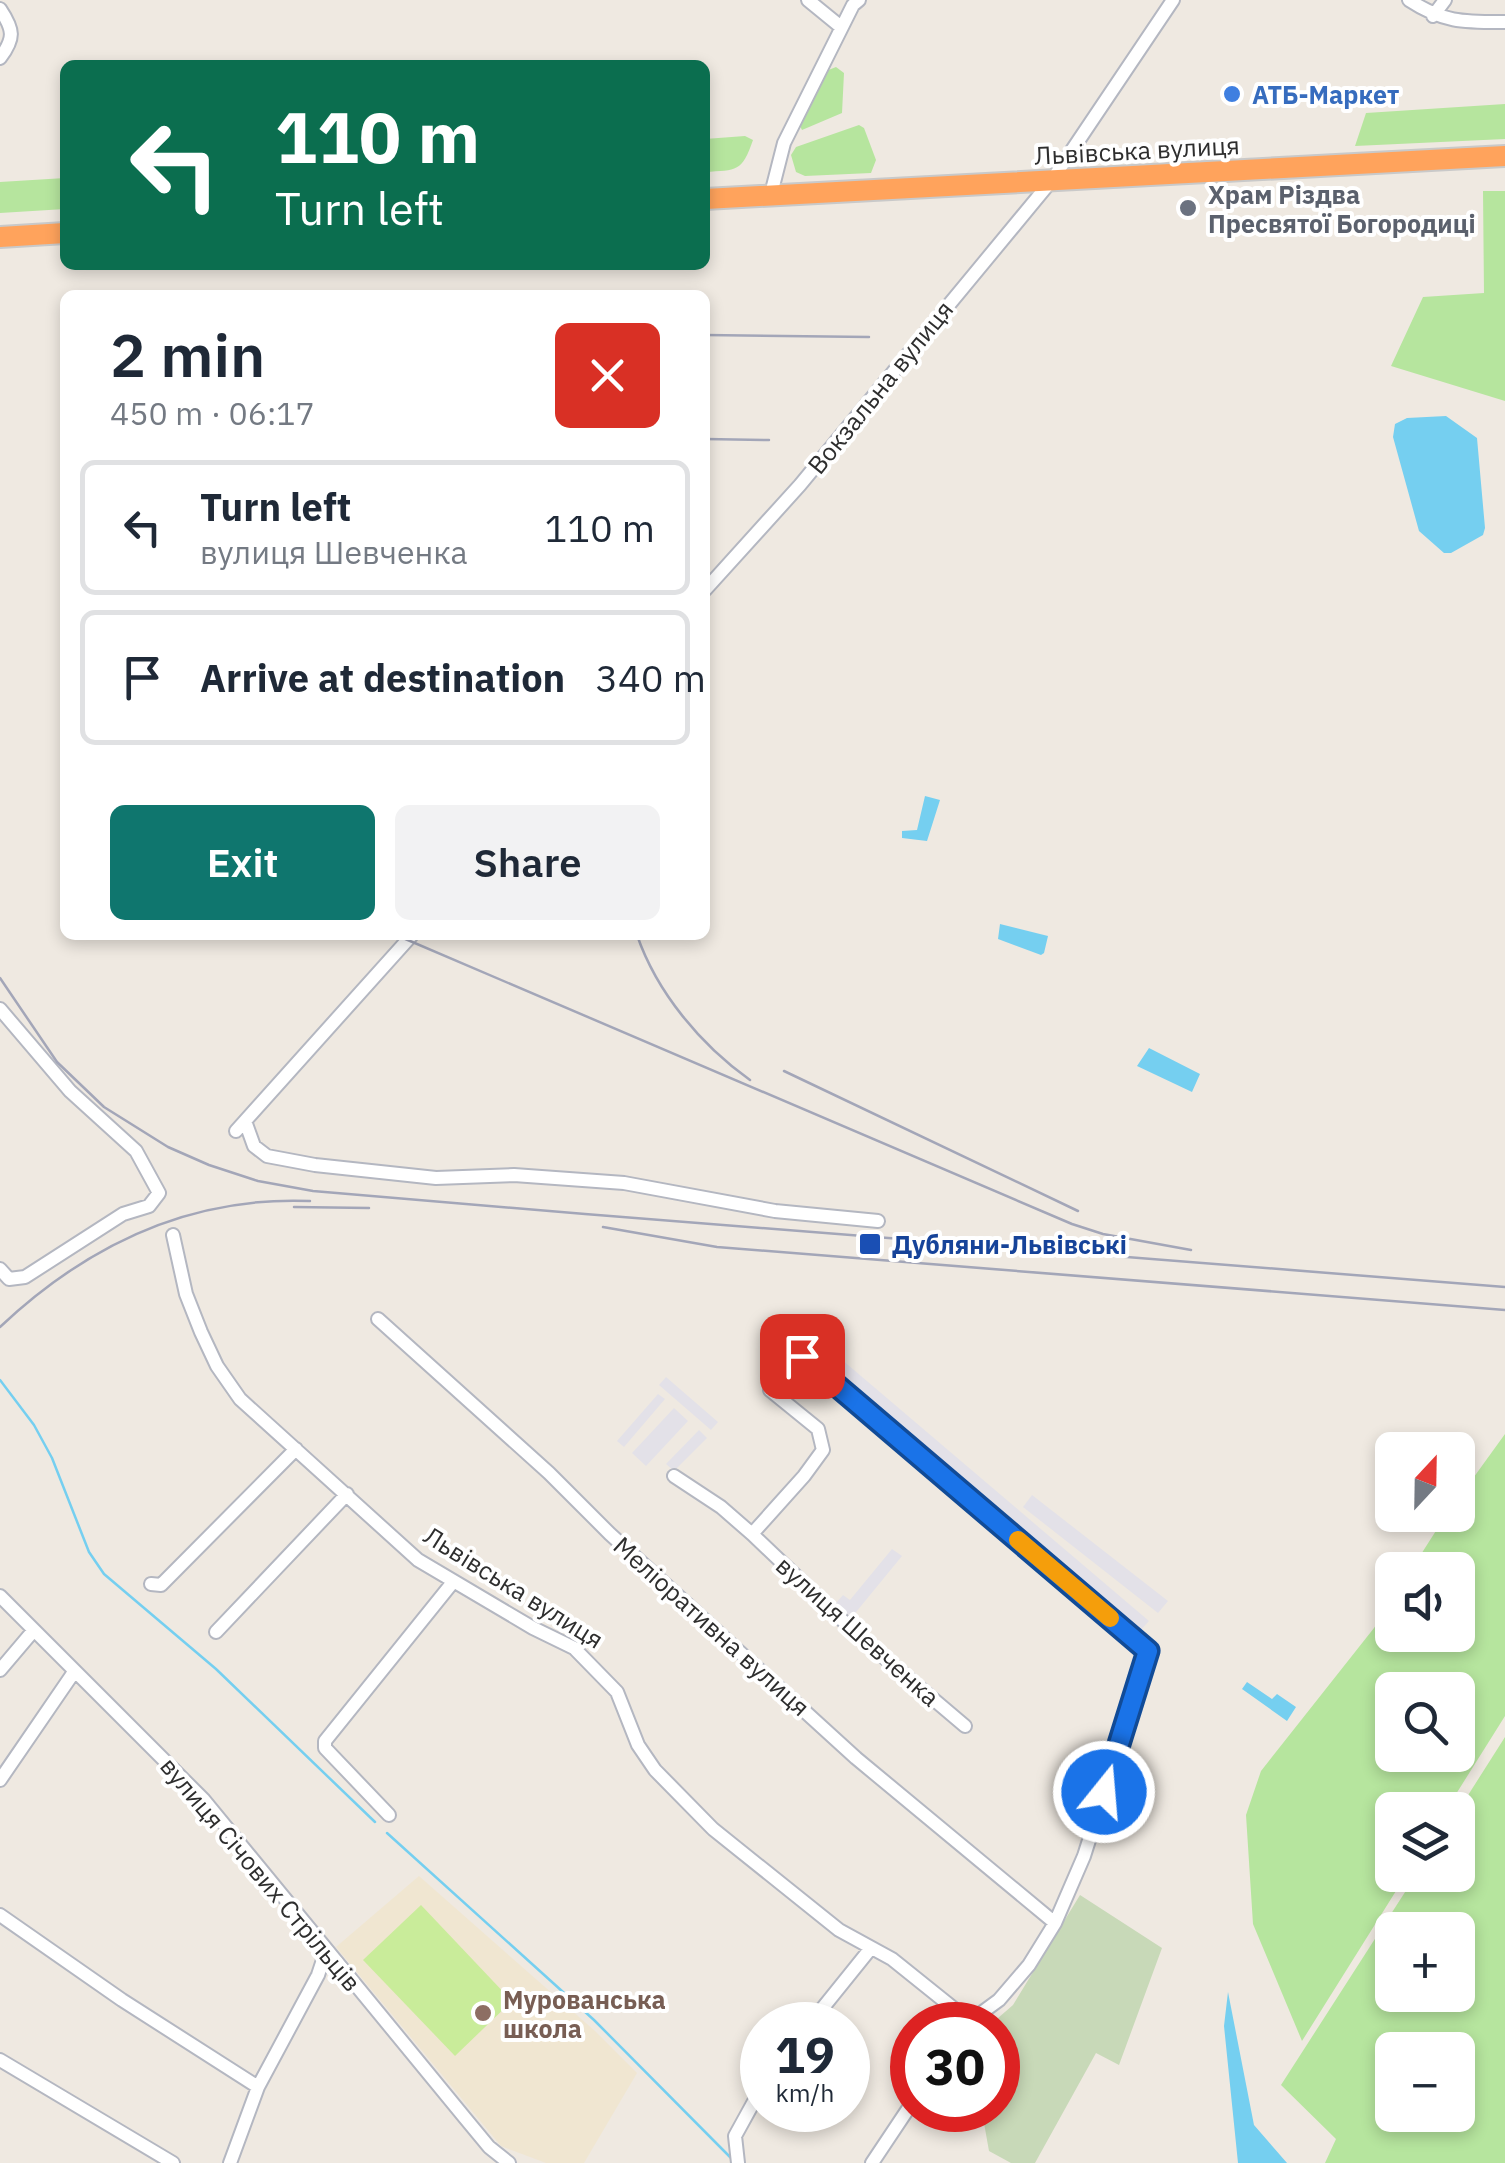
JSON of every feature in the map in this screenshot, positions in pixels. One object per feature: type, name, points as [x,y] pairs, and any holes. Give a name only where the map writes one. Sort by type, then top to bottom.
[{"type":"highway","name":"Львівська вулиця","points":[[710,199],[1505,156]]},
{"type":"highway","points":[[0,236],[60,233]]},
{"type":"street","points":[[808,0],[842,28]]},
{"type":"street","name":"Вокзальна вулиця","points":[[710,584],[800,485],[1052,180],[1173,0]]},
{"type":"street","points":[[1409,0],[1433,16],[1456,22],[1505,22]]},
{"type":"street","points":[[1433,16],[1445,0]]},
{"type":"street","points":[[771,194],[784,144],[855,2]]},
{"type":"street","points":[[0,9],[12,27],[13,40],[0,58]]},
{"type":"street","points":[[408,940],[240,1126],[267,1156],[436,1178],[514,1175],[624,1183],[775,1211],[878,1221]]},
{"type":"street","points":[[0,1010],[70,1090],[136,1150],[159,1193],[149,1206],[123,1214],[25,1277],[14,1280],[0,1269]]},
{"type":"street","name":"Львівська вулиця","points":[[172,1236],[186,1294],[217,1366],[240,1399],[418,1560],[584,1656],[618,1692],[638,1745],[676,1793],[713,1829],[839,1930],[892,1959],[943,2002]]},
{"type":"street","name":"Меліоративна вулиця","points":[[378,1320],[856,1758],[1055,1923]]},
{"type":"street","points":[[752,1534],[823,1450],[818,1429],[770,1390],[802,1356],[1148,1651],[1084,1856],[1055,1923],[1029,1965],[996,2002]]},
{"type":"street","points":[[150,1584],[161,1585],[174,1575],[296,1449]]},
{"type":"street","name":"вулиця Шевченка","points":[[674,1476],[721,1507],[860,1636],[966,1726]]},
{"type":"street","points":[[216,1632],[347,1494]]},
{"type":"street","points":[[389,1815],[324,1748],[325,1741],[452,1582]]},
{"type":"street","name":"вулиця Січових Стрільців","points":[[0,1596],[188,1782],[489,2147],[509,2163]]},
{"type":"street","points":[[0,1670],[34,1630]]},
{"type":"street","points":[[0,1780],[74,1672]]},
{"type":"street","points":[[0,1915],[122,2000],[258,2087]]},
{"type":"street","points":[[828,2002],[871,1948]]},
{"type":"street","points":[[230,2163],[258,2087],[318,1975],[326,1951]]},
{"type":"street","points":[[0,2060],[173,2163]]},
{"type":"street","points":[[736,2157],[735,2136],[740,2127]]},
{"type":"street","points":[[872,2163],[892,2132]]},
{"type":"shaded area","points":[[841,1359],[1149,1621],[1139,1632],[832,1370]]},
{"type":"shaded area","points":[[666,1377],[718,1422],[711,1430],[659,1385]]},
{"type":"shaded area","points":[[658,1394],[665,1399],[624,1447],[617,1441]]},
{"type":"shaded area","points":[[674,1408],[688,1421],[646,1466],[632,1453]]},
{"type":"shaded area","points":[[699,1430],[707,1438],[674,1471],[666,1464]]},
{"type":"shaded area","points":[[1032,1495],[1168,1601],[1158,1613],[1023,1507]]},
{"type":"shaded area","points":[[892,1549],[902,1556],[852,1617],[835,1604],[843,1595],[850,1600]]},
{"type":"shaded area","name":"Мурованська школа","points":[[419,1876],[595,2031],[637,2073],[584,2163],[546,2163],[501,2146],[336,1947]]},
{"type":"green space","points":[[836,67],[844,73],[842,113],[802,130],[800,126],[826,71]]},
{"type":"green space","points":[[1505,104],[1505,139],[1355,146],[1366,113]]},
{"type":"green space","points":[[859,125],[864,128],[876,160],[871,173],[805,176],[796,172],[791,155],[796,147]]},
{"type":"green space","points":[[745,136],[753,140],[737,167],[710,171],[710,139]]},
{"type":"green space","points":[[60,178],[60,209],[0,213],[0,182]]},
{"type":"green space","points":[[1483,191],[1505,191],[1505,401],[1391,366],[1423,297],[1484,293]]},
{"type":"green space","points":[[1505,1434],[1505,1716],[1475,1764],[1475,1672],[1375,1672],[1375,1772],[1470,1772],[1457,1792],[1375,1792],[1375,1892],[1395,1892],[1383,1912],[1375,1912],[1375,1924],[1302,2041],[1253,1924],[1246,1815],[1261,1771],[1375,1626],[1375,1652],[1475,1652],[1475,1552],[1422,1552],[1435,1532],[1475,1532],[1475,1475]]},
{"type":"green space","points":[[1505,1737],[1505,2163],[1325,2163],[1336,2139],[1281,2085],[1375,1939],[1375,2012],[1475,2012],[1475,1912],[1392,1912],[1405,1892],[1475,1892],[1475,1792],[1470,1792]]},
{"type":"green space","points":[[1080,1895],[1162,1948],[1119,2065],[1096,2053],[1035,2163],[1011,2163],[989,2151],[986,2132],[1020,2132],[1020,2002],[1015,2002]]},
{"type":"green space","points":[[421,1905],[512,2001],[455,2056],[363,1960]]},
{"type":"water","points":[[1446,416],[1477,438],[1485,528],[1483,535],[1451,553],[1444,553],[1419,531],[1393,437],[1395,424],[1407,418]]},
{"type":"water","points":[[925,796],[940,800],[927,841],[902,838],[902,831],[917,830]]},
{"type":"water","points":[[1000,924],[1048,936],[1044,953],[998,939]]},
{"type":"water","points":[[1149,1048],[1200,1074],[1192,1092],[1137,1066]]},
{"type":"water","points":[[1247,1682],[1272,1699],[1277,1694],[1296,1707],[1287,1721],[1242,1689]]},
{"type":"water","points":[[1228,1992],[1254,2125],[1287,2163],[1238,2163],[1224,2026]]},
{"type":"waterway","points":[[0,1380],[34,1425],[52,1458],[89,1552],[104,1574],[216,1669],[375,1822]]},
{"type":"waterway","points":[[387,1833],[594,2020],[731,2158]]},
{"type":"railway","points":[[710,335],[869,337]]},
{"type":"railway","points":[[710,439],[769,440]]},
{"type":"railway","points":[[408,940],[1072,1224],[1103,1234],[1191,1250]]},
{"type":"railway","points":[[639,940],[656,977],[683,1016],[714,1051],[750,1080]]},
{"type":"railway","points":[[0,978],[57,1062],[104,1107],[168,1147],[258,1181],[313,1191],[1505,1287]]},
{"type":"railway","points":[[784,1071],[1078,1211]]},
{"type":"railway","points":[[0,1327],[68,1272],[142,1231],[223,1207],[310,1201]]},
{"type":"railway","points":[[294,1207],[369,1208]]},
{"type":"railway","points":[[603,1227],[717,1247],[1505,1310]]},
{"type":"slow traffic","points":[[1018,1540],[1110,1618]]},
{"type":"place","name":"АТБ-Маркет","points":[[1232,94]]},
{"type":"place","name":"Храм Різдва Пресвятої Богородиці","points":[[1188,208]]},
{"type":"place","name":"Дубляни-Львівські","points":[[870,1244]]},
{"type":"place","name":"Мурованська школа","points":[[483,2013]]},
{"type":"route","points":[[802,1356],[1148,1651],[1104,1792]]}]
